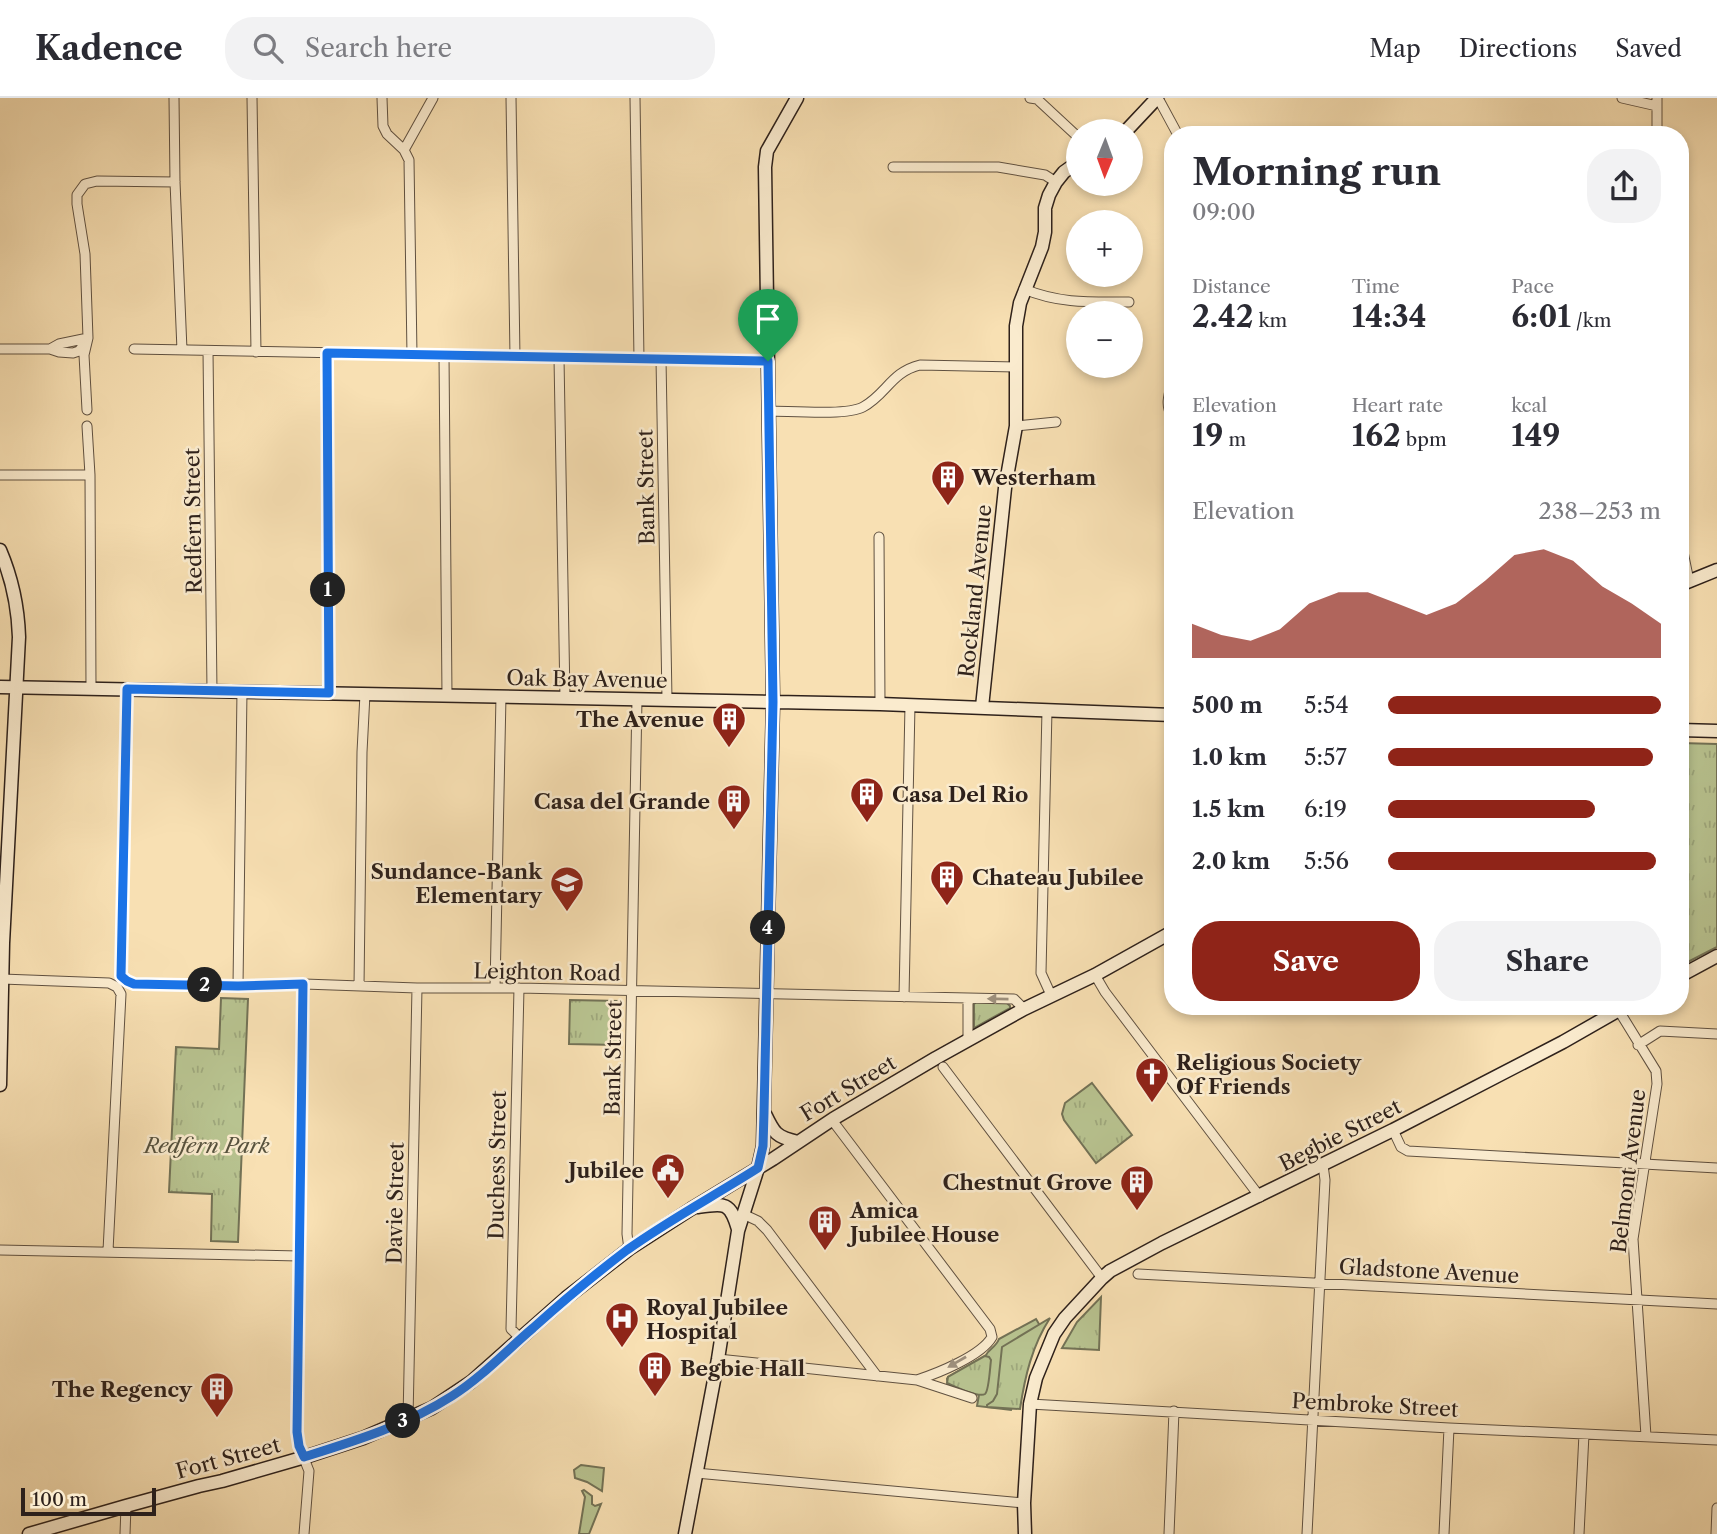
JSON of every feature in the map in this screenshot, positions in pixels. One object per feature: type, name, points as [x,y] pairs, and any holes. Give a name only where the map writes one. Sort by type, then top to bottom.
[{"type":"main road","points":[[685,1534],[718,1359],[738,1231],[763,1146],[773,702],[765,167],[767,151],[797,98]]},
{"type":"main road","points":[[1138,119],[1158,98]]},
{"type":"main road","name":"Rockland Avenue","points":[[982,707],[1005,488],[1016,426],[1016,326],[1024,289],[1042,247],[1045,208],[1049,195],[1066,171]]},
{"type":"main road","points":[[0,550],[11,578],[19,617],[5,815],[0,1085]]},
{"type":"main road","points":[[1689,581],[1717,570]]},
{"type":"main road","name":"Oak Bay Avenue","points":[[0,687],[880,704],[1164,715]]},
{"type":"main road","points":[[1689,730],[1717,731]]},
{"type":"main road","name":"Fort Street","points":[[30,1534],[222,1481],[363,1438],[452,1396],[566,1298],[629,1249],[832,1120],[968,1040],[1164,936]]},
{"type":"main road","points":[[1689,971],[1717,956]]},
{"type":"main road","name":"Begbie Street","points":[[1025,1534],[1024,1503],[1030,1404],[1039,1366],[1054,1334],[1076,1305],[1102,1278],[1162,1243],[1393,1130],[1608,1015]]},
{"type":"main road","points":[[764,1113],[778,1136],[797,1142]]},
{"type":"main road","points":[[691,1209],[723,1205],[729,1208],[738,1231]]},
{"type":"street","points":[[174,98],[182,350]]},
{"type":"street","points":[[252,98],[256,352]]},
{"type":"street","points":[[382,98],[383,126],[387,134],[404,150],[410,168],[412,355]]},
{"type":"street","points":[[404,150],[433,98]]},
{"type":"street","points":[[511,98],[515,357]]},
{"type":"street","points":[[635,98],[639,359]]},
{"type":"street","points":[[1030,98],[1037,99],[1066,126]]},
{"type":"street","points":[[1158,98],[1173,126]]},
{"type":"street","points":[[1622,98],[1657,102],[1657,126]]},
{"type":"street","points":[[893,167],[998,167],[1045,175],[1056,182]]},
{"type":"street","points":[[87,410],[84,355],[88,338],[85,254],[77,195],[85,184],[97,181],[175,182]]},
{"type":"street","points":[[1024,289],[1043,297],[1066,301]]},
{"type":"street","points":[[0,349],[50,349],[59,344],[88,338]]},
{"type":"street","points":[[134,349],[768,361]]},
{"type":"street","name":"Redfern Street","points":[[208,351],[212,691]]},
{"type":"street","points":[[327,353],[329,693]]},
{"type":"street","points":[[444,355],[447,695]]},
{"type":"street","points":[[559,358],[565,698]]},
{"type":"street","name":"Bank Street","points":[[661,359],[667,699]]},
{"type":"street","points":[[769,411],[845,412],[861,409],[874,400],[898,375],[908,368],[920,365],[1016,367]]},
{"type":"street","points":[[1016,426],[1056,422]]},
{"type":"street","points":[[88,426],[91,688]]},
{"type":"street","points":[[0,475],[90,474]]},
{"type":"street","points":[[879,537],[880,704]]},
{"type":"street","name":"Leighton Road","points":[[127,689],[121,976],[134,984],[303,984],[1014,999],[1024,1009]]},
{"type":"street","points":[[238,986],[242,691]]},
{"type":"street","points":[[359,986],[365,694]]},
{"type":"street","points":[[495,988],[501,696]]},
{"type":"street","name":"Bank Street","points":[[629,1249],[627,1234],[637,699]]},
{"type":"street","points":[[904,997],[910,705]]},
{"type":"street","points":[[1047,710],[1041,973],[1051,995]]},
{"type":"street","points":[[1095,975],[1120,1012],[1260,1196]]},
{"type":"street","points":[[2,979],[109,983],[117,987],[121,994],[108,1251]]},
{"type":"street","points":[[303,984],[297,1432],[299,1446],[309,1471],[304,1534]]},
{"type":"street","name":"Davie Street","points":[[408,1419],[417,988]]},
{"type":"street","name":"Duchess Street","points":[[519,988],[511,1329],[521,1339]]},
{"type":"street","points":[[968,999],[968,1040]]},
{"type":"street","name":"Belmont Avenue","points":[[1623,1015],[1638,1045],[1656,1072],[1657,1084],[1633,1239],[1646,1436]]},
{"type":"street","points":[[1638,1045],[1660,1031],[1717,1034]]},
{"type":"street","points":[[943,1067],[1102,1278]]},
{"type":"street","points":[[832,1120],[990,1329],[992,1337],[987,1345],[943,1371],[917,1380]]},
{"type":"street","points":[[1393,1130],[1401,1147],[1408,1151],[1717,1168]]},
{"type":"street","points":[[1307,1534],[1321,1283],[1325,1180],[1323,1165]]},
{"type":"street","points":[[743,1214],[767,1230],[877,1376]]},
{"type":"street","points":[[0,1250],[299,1256]]},
{"type":"street","name":"Gladstone Avenue","points":[[1139,1274],[1717,1304]]},
{"type":"street","points":[[718,1359],[917,1380],[972,1398]]},
{"type":"street","name":"Pembroke Street","points":[[1030,1404],[1717,1440]]},
{"type":"street","points":[[1169,1534],[1174,1411]]},
{"type":"street","points":[[1444,1534],[1449,1428]]},
{"type":"street","points":[[1579,1534],[1584,1434]]},
{"type":"street","points":[[696,1473],[1024,1503]]},
{"type":"street","points":[[125,1534],[126,1506]]},
{"type":"street","points":[[1716,1534],[1717,1508]]},
{"type":"green space","points":[[1689,743],[1717,744],[1717,947],[1689,961]]},
{"type":"green space","name":"Redfern Park","points":[[221,998],[248,999],[238,1242],[211,1241],[212,1194],[169,1192],[176,1047],[219,1049]]},
{"type":"green space","points":[[570,1000],[619,1001],[618,1045],[569,1044]]},
{"type":"green space","points":[[976,1002],[1006,1002],[1010,1008],[974,1028]]},
{"type":"green space","points":[[1092,1083],[1132,1135],[1096,1163],[1062,1114],[1065,1103]]},
{"type":"green space","points":[[1101,1297],[1099,1350],[1062,1348],[1077,1322]]},
{"type":"green space","points":[[1050,1318],[1038,1339],[1030,1362],[1020,1409],[987,1407],[997,1394],[1002,1347]]},
{"type":"green space","points":[[1036,1319],[1039,1324],[1038,1338],[1011,1410],[977,1406],[979,1395],[948,1384],[948,1377],[986,1355],[999,1339]]},
{"type":"green space","points":[[985,1356],[991,1360],[985,1394],[972,1393],[947,1383],[948,1377]]},
{"type":"green space","points":[[581,1465],[604,1468],[602,1491],[575,1478],[574,1470]]},
{"type":"green space","points":[[582,1491],[592,1496],[592,1504],[601,1504],[589,1534],[579,1534],[585,1497]]},
{"type":"place","name":"Westerham","points":[[948,507]]},
{"type":"place","name":"The Avenue","points":[[729,749]]},
{"type":"place","name":"Casa Del Rio","points":[[867,824]]},
{"type":"place","name":"Casa del Grande","points":[[734,831]]},
{"type":"place","name":"Chateau Jubilee","points":[[947,907]]},
{"type":"place","name":"Sundance-Bank Elementary","points":[[567,913]]},
{"type":"place","name":"Religious Society Of Friends","points":[[1152,1104]]},
{"type":"place","name":"Jubilee","points":[[668,1200]]},
{"type":"place","name":"Chestnut Grove","points":[[1137,1212]]},
{"type":"place","name":"Amica Jubilee House","points":[[825,1252]]},
{"type":"place","name":"Royal Jubilee Hospital","points":[[622,1349]]},
{"type":"place","name":"Begbie Hall","points":[[655,1398]]},
{"type":"place","name":"The Regency","points":[[217,1419]]},
{"type":"route","points":[[327,353],[768,361],[773,702],[763,1146],[758,1168],[629,1249],[566,1298],[489,1368],[452,1396],[432,1408],[363,1438],[304,1457],[297,1438],[303,984],[134,984],[121,976],[127,689],[329,693],[327,353]]}]
